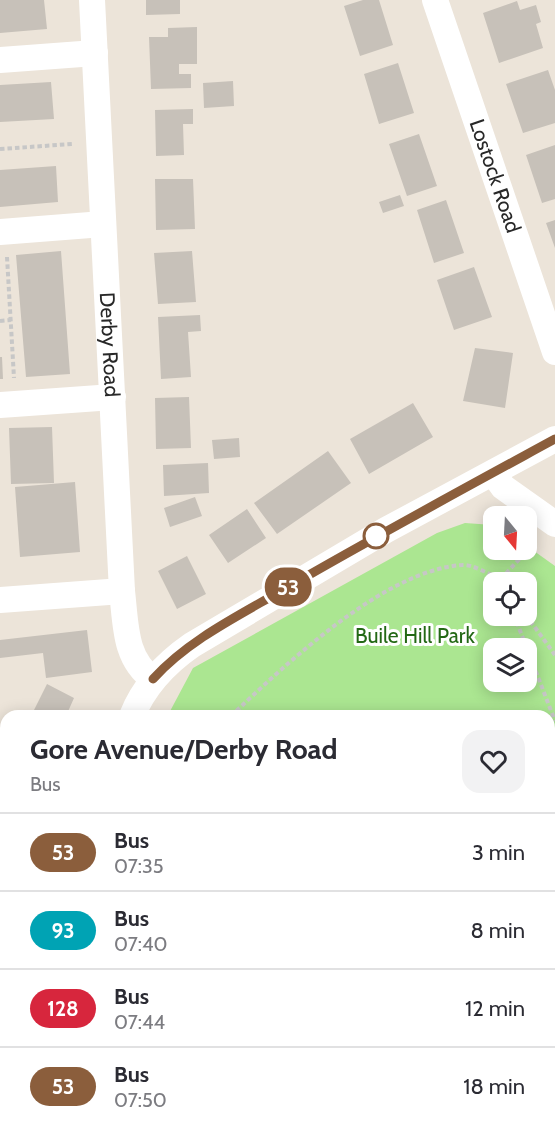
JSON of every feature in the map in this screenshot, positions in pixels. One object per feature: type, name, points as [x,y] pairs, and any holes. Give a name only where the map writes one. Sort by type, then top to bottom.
[{"type":"street","name":"Derby Road","points":[[92,0],[122,591],[131,655],[141,671],[153,679]]},
{"type":"street","name":"Lostock Road","points":[[435,0],[555,352]]},
{"type":"street","points":[[0,60],[95,53]]},
{"type":"street","points":[[0,232],[104,224]]},
{"type":"street","points":[[0,405],[113,397]]},
{"type":"street","points":[[135,710],[153,679],[170,660],[192,645],[386,530],[555,439]]},
{"type":"street","points":[[493,472],[503,487],[555,524]]},
{"type":"street","points":[[0,600],[122,591]]},
{"type":"path","points":[[0,149],[100,141]]},
{"type":"path","points":[[7,258],[14,376]]},
{"type":"path","points":[[0,321],[11,320]]},
{"type":"path","points":[[510,572],[520,560]]},
{"type":"path","points":[[238,710],[333,627],[412,577],[464,565],[483,573]]},
{"type":"path","points":[[518,626],[551,710]]},
{"type":"path","points":[[534,626],[555,655]]},
{"type":"green space","name":"Buile Hill Park","points":[[465,523],[483,524],[483,560],[537,560],[537,553],[555,566],[555,710],[171,710],[193,668],[437,533]]},
{"type":"building","points":[[0,0],[44,0],[47,29],[0,33]]},
{"type":"building","points":[[146,0],[180,0],[180,14],[146,15]]},
{"type":"building","points":[[363,0],[379,0],[393,45],[360,56],[344,6]]},
{"type":"building","points":[[517,1],[520,10],[536,5],[541,22],[536,24],[543,48],[499,63],[483,13]]},
{"type":"building","points":[[197,27],[197,64],[179,64],[179,74],[191,74],[191,88],[151,89],[149,37],[168,37],[168,28]]},
{"type":"building","points":[[398,63],[414,113],[379,124],[364,74]]},
{"type":"building","points":[[548,70],[555,90],[555,123],[523,133],[506,84]]},
{"type":"building","points":[[233,81],[234,106],[204,108],[203,83]]},
{"type":"building","points":[[51,82],[54,119],[0,122],[0,85]]},
{"type":"building","points":[[193,109],[193,124],[183,124],[184,155],[156,156],[155,110]]},
{"type":"building","points":[[419,134],[437,186],[407,196],[389,144]]},
{"type":"building","points":[[555,145],[555,199],[542,203],[526,155]]},
{"type":"building","points":[[56,166],[58,202],[0,207],[0,170]]},
{"type":"building","points":[[155,179],[193,179],[195,229],[156,230]]},
{"type":"building","points":[[400,195],[404,206],[383,213],[379,202]]},
{"type":"building","points":[[446,200],[464,253],[434,263],[417,210]]},
{"type":"building","points":[[555,220],[555,248],[546,223]]},
{"type":"building","points":[[61,251],[70,374],[26,377],[16,255]]},
{"type":"building","points":[[192,251],[196,302],[158,304],[154,253]]},
{"type":"building","points":[[474,267],[492,317],[454,330],[437,280]]},
{"type":"building","points":[[200,315],[201,331],[188,332],[191,377],[161,379],[158,317]]},
{"type":"building","points":[[475,348],[513,353],[505,408],[463,401]]},
{"type":"building","points":[[0,357],[2,357],[3,379],[0,379]]},
{"type":"building","points":[[189,397],[191,448],[156,449],[155,398]]},
{"type":"building","points":[[413,403],[433,437],[369,474],[350,439]]},
{"type":"building","points":[[52,427],[54,483],[11,484],[9,428]]},
{"type":"building","points":[[239,438],[240,457],[214,459],[212,440]]},
{"type":"building","points":[[328,451],[351,483],[277,534],[254,503]]},
{"type":"building","points":[[208,463],[209,493],[164,496],[163,465]]},
{"type":"building","points":[[75,482],[80,552],[20,557],[15,487]]},
{"type":"building","points":[[195,497],[202,516],[170,527],[164,508]]},
{"type":"building","points":[[247,509],[266,538],[228,563],[209,535]]},
{"type":"building","points":[[187,556],[206,594],[177,609],[158,571]]},
{"type":"building","points":[[87,630],[92,672],[46,678],[43,653],[0,658],[0,640]]},
{"type":"building","points":[[47,684],[74,698],[69,710],[34,710]]},
{"type":"bus line","name":"53","points":[[153,679],[170,660],[274,596],[386,530],[555,439]]}]
